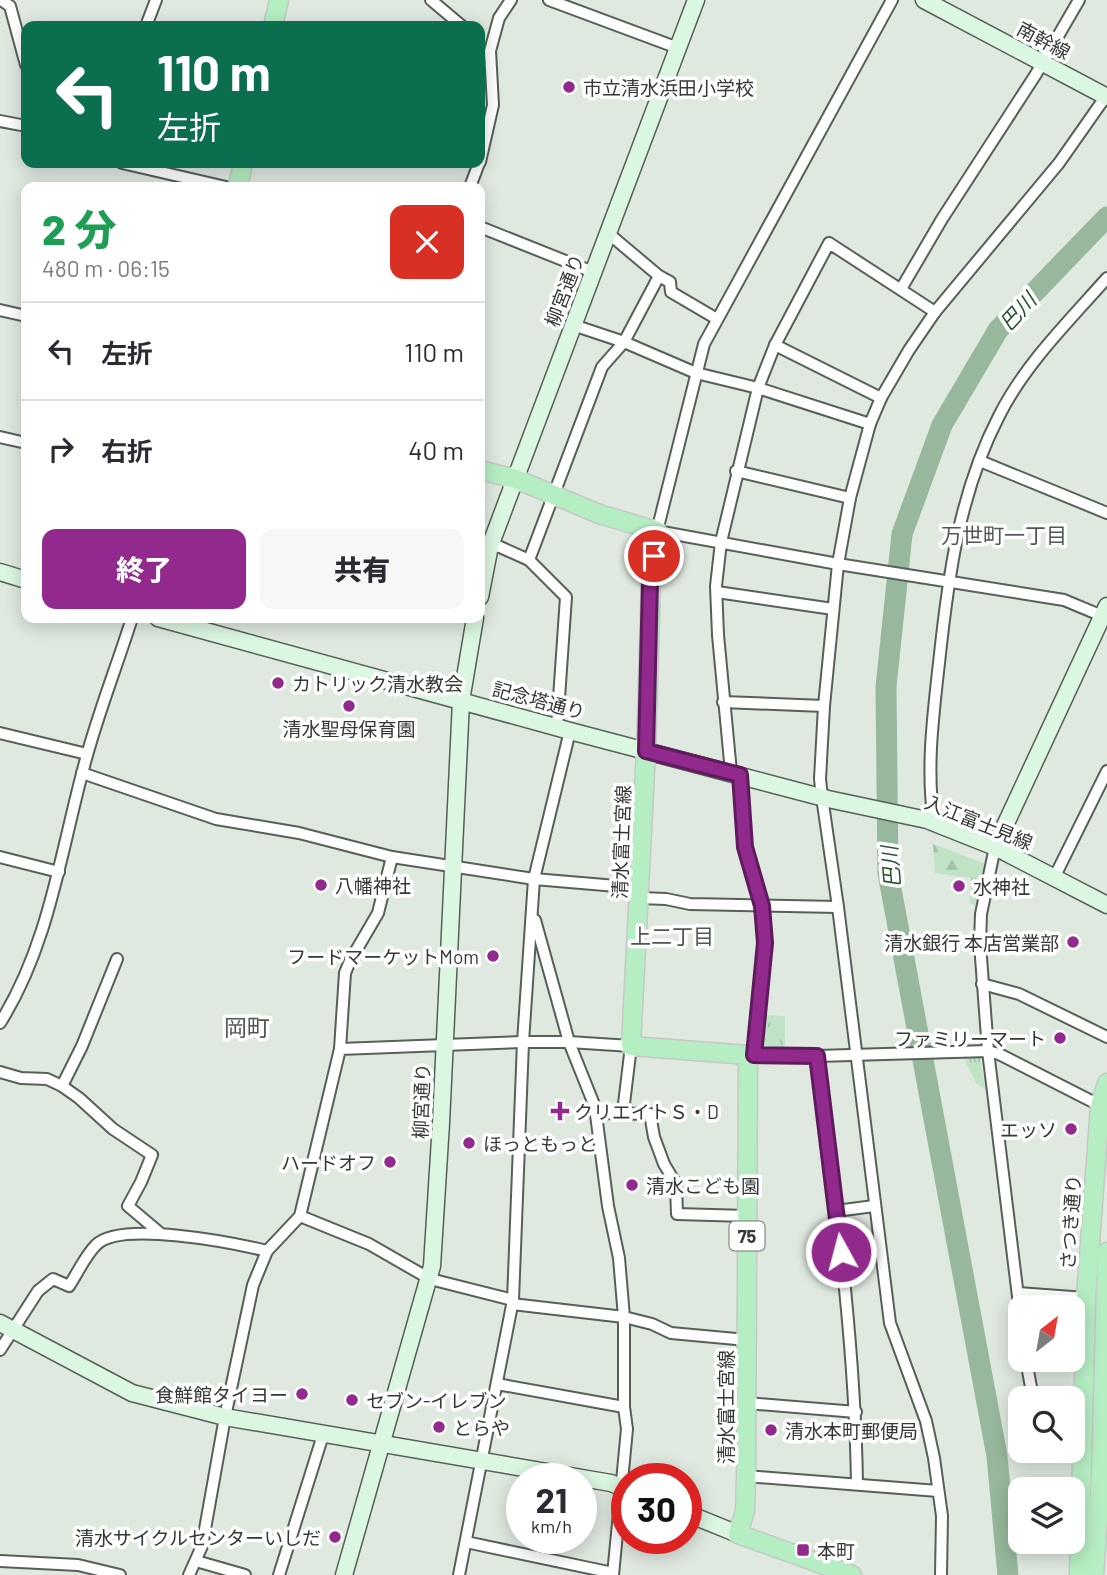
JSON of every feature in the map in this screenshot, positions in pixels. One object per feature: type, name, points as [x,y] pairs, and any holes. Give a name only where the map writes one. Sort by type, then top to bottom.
[{"type":"main road","points":[[276,21],[279,0]]},
{"type":"main road","points":[[485,471],[516,479],[598,514],[657,531]]},
{"type":"main road","name":"清水富士宮線","points":[[631,1046],[646,751],[650,582],[657,531]]},
{"type":"main road","points":[[631,1046],[751,1055]]},
{"type":"main road","name":"清水富士宮線","points":[[738,1534],[745,1511],[746,1476],[751,1055]]},
{"type":"main road","name":"さつき通り","points":[[1082,1386],[1086,1298],[1107,1083]]},
{"type":"main road","name":"さつき通り","points":[[1094,1575],[1103,1470],[1107,1252]]},
{"type":"main road","points":[[1086,1298],[1106,1300]]},
{"type":"main road","points":[[1085,1458],[1103,1470]]},
{"type":"main road","name":"さつき通り","points":[[1079,1463],[1079,1575]]},
{"type":"main road","points":[[738,1534],[852,1575]]},
{"type":"street","points":[[150,21],[156,0]]},
{"type":"street","points":[[430,0],[456,21]]},
{"type":"street","points":[[485,138],[493,105],[490,51],[499,18],[511,0]]},
{"type":"street","points":[[549,0],[677,48]]},
{"type":"street","name":"柳宮通り","points":[[485,543],[516,479],[696,0]]},
{"type":"street","points":[[892,0],[704,344],[657,531],[1064,600],[1106,613],[995,847],[981,914],[982,984],[988,1051],[1018,1293],[1086,1298]]},
{"type":"street","name":"南幹線","points":[[924,0],[1106,97]]},
{"type":"street","points":[[901,289],[1079,0]]},
{"type":"street","points":[[9,2],[21,46]]},
{"type":"street","points":[[485,46],[490,51]]},
{"type":"street","points":[[942,1575],[942,1516],[926,1421],[890,1323],[825,798],[820,779],[833,609],[850,498],[870,424],[881,398],[935,312],[1059,163],[1106,97]]},
{"type":"street","points":[[0,121],[21,125]]},
{"type":"street","points":[[144,168],[204,182]]},
{"type":"street","points":[[485,229],[593,272]]},
{"type":"street","points":[[608,233],[659,276],[670,282],[671,292],[717,319]]},
{"type":"street","points":[[935,312],[829,243],[775,345],[758,388],[736,471],[721,542],[717,592],[723,702],[745,847],[762,906],[765,963],[751,1055],[817,1056],[988,1051],[1104,1107]]},
{"type":"street","points":[[529,560],[602,367],[624,342],[659,276]]},
{"type":"street","points":[[930,821],[929,765],[945,581],[962,510],[999,416],[1018,384],[1105,284]]},
{"type":"street","points":[[0,310],[21,315]]},
{"type":"street","points":[[573,325],[624,342],[696,373],[758,388],[870,424]]},
{"type":"street","points":[[775,345],[881,398]]},
{"type":"street","points":[[0,437],[21,442]]},
{"type":"street","points":[[980,461],[1107,513]]},
{"type":"street","points":[[736,471],[850,498]]},
{"type":"street","points":[[459,1575],[512,1302],[523,1042],[534,879],[564,729],[566,597],[529,560],[507,550],[485,545]]},
{"type":"street","points":[[0,572],[21,578]]},
{"type":"street","points":[[717,592],[833,609]]},
{"type":"street","points":[[0,1023],[18,994],[31,963],[59,872],[87,754],[130,623]]},
{"type":"street","name":"記念塔通り","points":[[176,623],[825,798]]},
{"type":"street","name":"柳宮通り","points":[[344,1575],[430,1279],[441,1136],[461,701],[474,623]]},
{"type":"street","points":[[723,702],[824,706]]},
{"type":"street","points":[[0,733],[87,754]]},
{"type":"street","points":[[1054,878],[1107,771]]},
{"type":"street","points":[[82,773],[216,819],[299,833],[392,857],[640,893],[690,904],[838,907]]},
{"type":"street","name":"入江富士見線","points":[[825,798],[930,821],[995,847],[1107,905]]},
{"type":"street","points":[[0,857],[59,872]]},
{"type":"street","points":[[189,1575],[202,1546],[225,1417],[253,1285],[267,1251],[300,1216],[340,1049],[345,973],[378,913],[392,857]]},
{"type":"street","points":[[533,911],[569,1042],[596,1113],[608,1206],[619,1258],[624,1317],[625,1463]]},
{"type":"street","points":[[62,1086],[117,959]]},
{"type":"street","points":[[982,984],[1019,994],[1107,1037]]},
{"type":"street","points":[[340,1049],[523,1042],[631,1046],[623,1112]]},
{"type":"street","points":[[817,1056],[856,1412],[857,1484]]},
{"type":"street","points":[[0,1072],[21,1078],[47,1079],[62,1086],[79,1097],[113,1129],[152,1155],[128,1206],[160,1233]]},
{"type":"street","points":[[596,1113],[650,1114],[657,1146],[676,1185],[677,1214],[747,1216]]},
{"type":"street","points":[[836,1211],[874,1206]]},
{"type":"street","points":[[300,1216],[369,1244],[430,1279],[512,1302],[624,1317],[652,1324],[671,1333],[747,1340]]},
{"type":"street","points":[[0,1350],[6,1326],[38,1291],[53,1279],[69,1286],[97,1243],[116,1237],[160,1233],[267,1251]]},
{"type":"street","points":[[6,1326],[132,1393],[225,1417],[611,1486]]},
{"type":"street","points":[[497,1384],[624,1407]]},
{"type":"street","points":[[747,1403],[856,1412]]},
{"type":"street","points":[[279,1575],[323,1435]]},
{"type":"street","points":[[746,1476],[938,1490]]},
{"type":"street","points":[[702,1519],[738,1534]]},
{"type":"street","points":[[466,1542],[613,1574],[616,1554]]},
{"type":"street","points":[[0,1561],[66,1564],[120,1575]]},
{"type":"street","points":[[197,1561],[245,1575]]},
{"type":"green space","points":[[933,844],[986,864],[979,905],[970,904],[971,878],[935,873]]},
{"type":"green space","points":[[763,1015],[785,1016],[785,1049],[761,1050]]},
{"type":"green space","points":[[964,1058],[980,1058],[985,1089],[976,1083]]},
{"type":"waterway","name":"巴川","points":[[1008,1575],[997,1456],[888,873],[886,687],[902,534],[942,425],[998,330],[1107,217]]},
{"type":"place","name":"市立清水浜田小学校","points":[[569,87]]},
{"type":"place","name":"カトリック清水教会","points":[[278,683]]},
{"type":"place","name":"清水聖母保育園","points":[[349,706]]},
{"type":"place","name":"八幡神社","points":[[321,885]]},
{"type":"place","name":"水神社","points":[[959,886]]},
{"type":"place","name":"清水銀行 本店営業部","points":[[1073,942]]},
{"type":"place","name":"フードマーケットMom","points":[[493,956]]},
{"type":"place","name":"ファミリーマート","points":[[1060,1038]]},
{"type":"place","name":"クリエイトＳ・D","points":[[560,1111]]},
{"type":"place","name":"エッソ","points":[[1071,1129]]},
{"type":"place","name":"ほっともっと","points":[[469,1143]]},
{"type":"place","name":"ハードオフ","points":[[390,1162]]},
{"type":"place","name":"清水こども園","points":[[632,1185]]},
{"type":"place","name":"食鮮館タイヨー","points":[[302,1394]]},
{"type":"place","name":"セブン-イレブン","points":[[352,1400]]},
{"type":"place","name":"とらや","points":[[439,1427]]},
{"type":"place","name":"清水本町郵便局","points":[[771,1430]]},
{"type":"place","name":"清水サイクルセンターいしだ","points":[[335,1537]]},
{"type":"place","name":"本町","points":[[803,1550]]},
{"type":"district","name":"万世町一丁目","points":[[1004,534]]},
{"type":"district","name":"上二丁目","points":[[672,935]]},
{"type":"district","name":"岡町","points":[[247,1027]]},
{"type":"route","points":[[654,556],[650,582],[646,751],[740,775],[745,847],[762,906],[765,943],[754,1055],[817,1056],[841,1252]]}]
